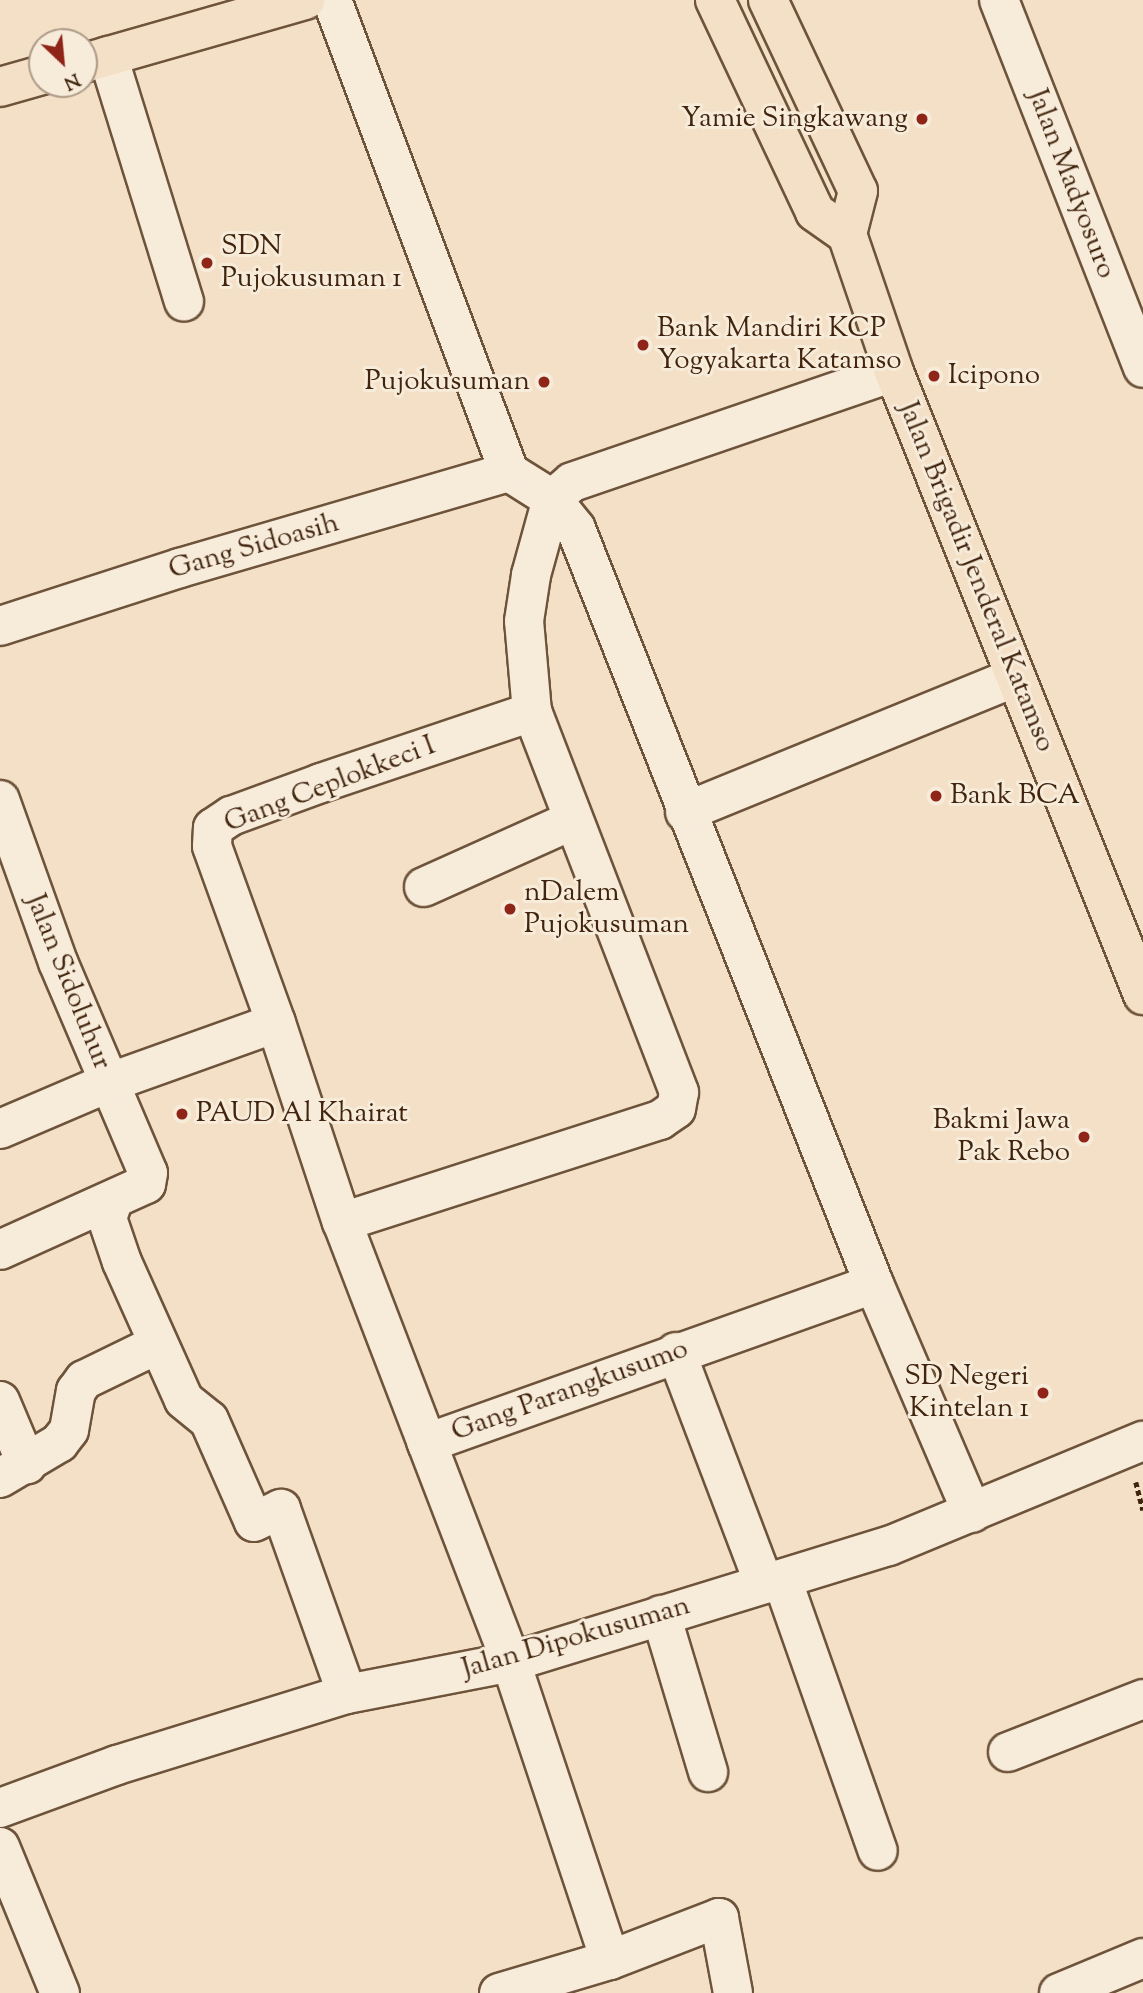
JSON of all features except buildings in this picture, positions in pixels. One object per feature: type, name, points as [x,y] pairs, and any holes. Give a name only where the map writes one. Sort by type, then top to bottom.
[{"type":"main road","points":[[98,59],[305,0]]},
{"type":"main road","points":[[715,0],[814,212],[847,234],[858,191],[768,0]]},
{"type":"main road","points":[[0,87],[28,79]]},
{"type":"main road","name":"Jalan Brigadir Jenderal Katamso","points":[[847,234],[894,372],[1143,995]]},
{"type":"street","points":[[332,0],[509,472],[552,499],[576,529],[684,812],[874,1284],[972,1513]]},
{"type":"street","name":"Jalan Madyosuro","points":[[999,0],[1135,324],[1143,368]]},
{"type":"street","points":[[98,66],[184,302]]},
{"type":"street","points":[[342,1222],[660,1120],[676,1109],[679,1092],[571,821],[532,712],[524,621],[531,575],[552,499],[572,482],[894,372]]},
{"type":"street","name":"Gang Sidoasih","points":[[0,626],[180,568],[509,472]]},
{"type":"street","points":[[684,812],[1016,677]]},
{"type":"street","name":"Gang Ceplokkeci I","points":[[276,1023],[212,846],[213,828],[231,816],[321,783],[532,712]]},
{"type":"street","name":"Jalan Sidoluhur","points":[[0,800],[108,1083],[148,1173],[146,1184],[113,1201]]},
{"type":"street","points":[[424,887],[571,821]]},
{"type":"street","points":[[0,1129],[108,1083],[276,1023],[342,1222],[427,1443]]},
{"type":"street","points":[[0,1250],[113,1201]]},
{"type":"street","points":[[113,1201],[107,1218],[158,1344],[184,1400],[209,1420],[254,1522],[281,1509],[347,1694]]},
{"type":"street","name":"Gang Parangkusumo","points":[[610,1960],[511,1662],[427,1443],[676,1352],[874,1284]]},
{"type":"street","points":[[0,1401],[13,1471],[59,1443],[69,1430],[78,1386],[158,1344]]},
{"type":"street","points":[[676,1352],[773,1581],[878,1851]]},
{"type":"street","name":"Jalan Dipokusuman","points":[[0,1808],[117,1765],[347,1694],[511,1662],[889,1546],[1143,1441]]},
{"type":"street","points":[[661,1615],[708,1772]]},
{"type":"street","points":[[1007,1752],[1143,1699]]},
{"type":"street","points":[[0,1847],[60,1993]]},
{"type":"street","points":[[499,1993],[610,1960],[719,1918],[733,1993]]},
{"type":"street","points":[[1059,1993],[1143,1958]]},
{"type":"place","name":"Yamie Singkawang","points":[[922,119]]},
{"type":"place","name":"SDN Pujokusuman 1","points":[[207,263]]},
{"type":"place","name":"Bank Mandiri KCP Yogyakarta Katamso","points":[[643,345]]},
{"type":"place","name":"Icipono","points":[[934,376]]},
{"type":"place","name":"Pujokusuman","points":[[544,382]]},
{"type":"place","name":"Bank BCA","points":[[936,796]]},
{"type":"place","name":"nDalem Pujokusuman","points":[[510,909]]},
{"type":"place","name":"PAUD Al Khairat","points":[[182,1114]]},
{"type":"place","name":"Bakmi Jawa Pak Rebo","points":[[1084,1137]]},
{"type":"place","name":"SD Negeri Kintelan 1","points":[[1043,1393]]}]
